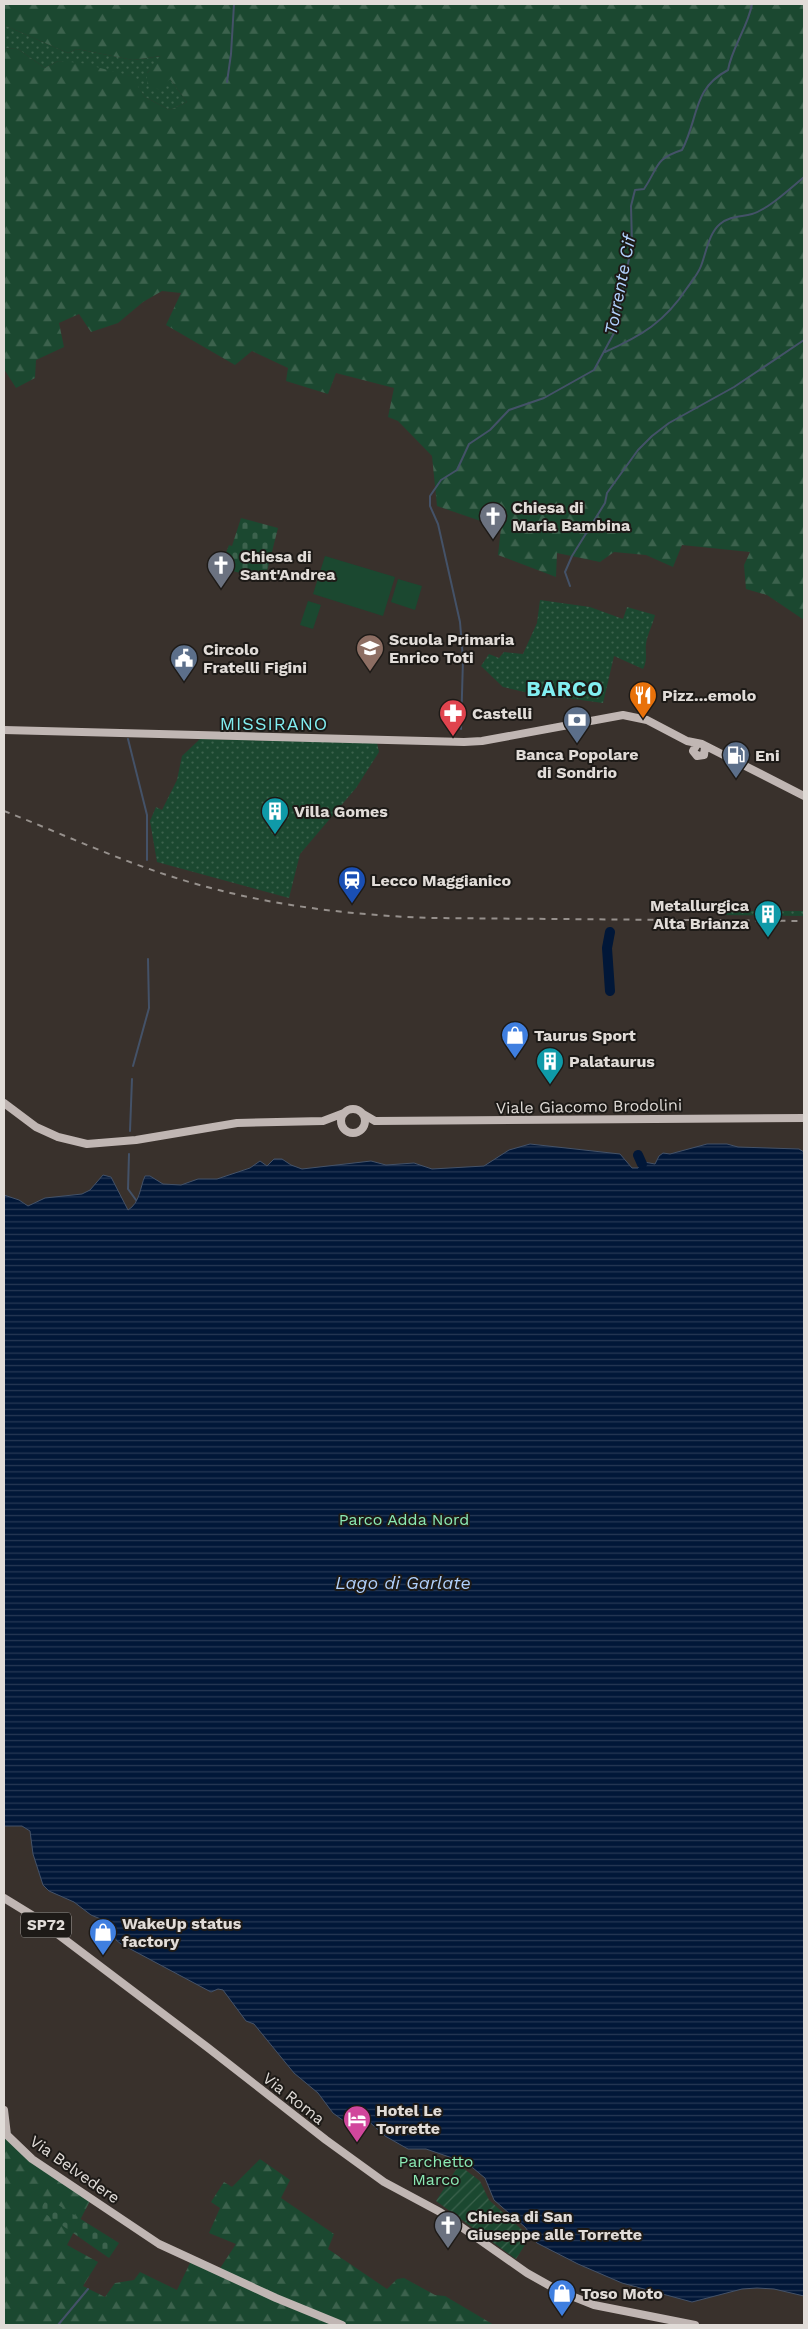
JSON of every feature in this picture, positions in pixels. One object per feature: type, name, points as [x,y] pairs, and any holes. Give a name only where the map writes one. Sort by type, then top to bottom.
[{"type":"main road","points":[[4,730],[464,742],[482,741],[623,715],[639,717],[700,749],[725,757],[804,796]]},
{"type":"main road","points":[[4,1103],[36,1127],[58,1137],[87,1144],[136,1140],[237,1124],[323,1121],[354,1108],[375,1121]]},
{"type":"main road","points":[[344,1113],[341,1121],[344,1128]]},
{"type":"main road","points":[[323,1121],[351,1132],[362,1128],[365,1121],[363,1114]]},
{"type":"main road","name":"Viale Giacomo Brodolini","points":[[362,1128],[375,1121],[804,1118]]},
{"type":"main road","name":"Via Roma","points":[[4,1898],[35,1917],[326,2140],[384,2182],[440,2212],[512,2264],[541,2282],[577,2299],[608,2309],[695,2325]]},
{"type":"main road","name":"Via Belvedere","points":[[4,2110],[7,2135],[32,2159],[159,2244],[276,2298],[342,2325]]},
{"type":"green space","points":[[4,4],[804,4],[804,620],[767,595],[746,589],[744,565],[750,552],[682,545],[673,567],[646,555],[614,552],[600,562],[557,553],[556,577],[498,555],[501,528],[437,506],[432,456],[398,421],[388,417],[394,388],[336,373],[328,394],[286,381],[288,368],[252,351],[235,365],[166,325],[181,293],[162,291],[143,302],[118,323],[91,332],[79,314],[59,323],[64,347],[36,360],[35,378],[16,388],[4,369],[4,48],[18,49],[45,68],[58,61],[81,63],[131,76],[145,97],[170,110],[187,102],[170,79],[160,90],[147,85],[147,73],[161,56],[133,60],[77,49],[68,53],[4,25]]},
{"type":"green space","points":[[4,25],[68,53],[77,49],[133,60],[162,56],[147,73],[170,79],[187,102],[170,110],[145,97],[130,76],[58,61],[45,68],[18,49],[4,48]]},
{"type":"green space","points":[[241,518],[278,528],[265,579],[220,568],[229,545],[232,546]]},
{"type":"green space","points":[[325,556],[395,577],[383,616],[313,594]]},
{"type":"green space","points":[[398,579],[422,586],[415,610],[391,602]]},
{"type":"green space","points":[[540,600],[590,607],[623,619],[627,607],[655,615],[647,641],[645,666],[643,669],[614,656],[603,703],[529,693],[503,687],[481,666],[489,654],[499,658],[504,652],[523,654],[537,623]]},
{"type":"green space","points":[[308,601],[321,605],[313,629],[300,625]]},
{"type":"green space","points":[[200,739],[377,743],[379,752],[356,788],[300,854],[289,898],[157,862],[150,821],[156,807],[162,810],[177,780],[182,756]]},
{"type":"green space","points":[[722,911],[804,911],[804,916],[722,915]]},
{"type":"green space","points":[[4,2114],[12,2137],[24,2151],[91,2199],[67,2245],[98,2262],[83,2286],[105,2297],[115,2283],[134,2280],[140,2272],[177,2290],[191,2261],[217,2273],[236,2244],[209,2233],[220,2208],[211,2202],[224,2182],[232,2187],[260,2159],[290,2180],[281,2198],[334,2234],[328,2249],[387,2289],[397,2279],[404,2278],[435,2295],[445,2296],[494,2325],[4,2325]]},
{"type":"green space","points":[[459,2165],[480,2181],[489,2200],[530,2237],[516,2259],[436,2201]]},
{"type":"green space","points":[[47,2198],[119,2243],[109,2258],[40,2210]]},
{"type":"water","name":"Lago di Garlate","points":[[530,1144],[620,1154],[632,1168],[638,1168],[644,1162],[655,1164],[663,1153],[670,1154],[707,1144],[799,1149],[804,1152],[804,2296],[774,2289],[757,2288],[742,2289],[692,2302],[622,2283],[578,2264],[537,2243],[525,2227],[494,2200],[485,2178],[467,2163],[426,2149],[408,2149],[385,2136],[365,2118],[356,2116],[344,2121],[333,2113],[318,2093],[294,2073],[254,2024],[246,2021],[223,1990],[218,1989],[211,1992],[121,1944],[116,1940],[113,1926],[91,1915],[74,1902],[49,1891],[43,1885],[33,1854],[30,1831],[22,1826],[4,1826],[4,1195],[19,1200],[28,1206],[45,1198],[82,1194],[90,1190],[103,1175],[111,1177],[128,1210],[137,1199],[145,1176],[150,1176],[163,1184],[181,1185],[198,1179],[217,1179],[250,1168],[260,1161],[267,1166],[274,1159],[282,1159],[302,1169],[371,1161],[386,1165],[414,1163],[432,1169],[484,1166],[509,1150]]},
{"type":"waterway","points":[[227,82],[234,4]]},
{"type":"waterway","name":"Torrente Cif","points":[[461,729],[463,659],[460,622],[438,524],[430,506],[430,496],[441,480],[457,470],[469,444],[490,430],[509,410],[544,398],[594,370],[614,333],[632,244],[631,206],[635,190],[644,189],[662,160],[682,150],[702,95],[716,78],[728,70],[752,4]]},
{"type":"waterway","points":[[605,352],[651,327],[679,300],[698,272],[710,238],[720,224],[731,218],[758,212],[779,198],[804,177]]},
{"type":"waterway","points":[[570,586],[565,572],[572,556],[605,503],[607,493],[638,450],[669,423],[734,387],[804,340]]},
{"type":"waterway","points":[[128,739],[147,815],[147,860]]},
{"type":"waterway","name":"Torrente Cif","points":[[610,932],[607,948],[610,991]]},
{"type":"waterway","points":[[133,1066],[149,1008],[148,959]]},
{"type":"waterway","points":[[130,1131],[132,1079]]},
{"type":"waterway","points":[[129,1154],[128,1189],[136,1200]]},
{"type":"waterway","name":"Torrente Cif","points":[[638,1155],[642,1164]]},
{"type":"waterway","points":[[58,2325],[88,2289]]},
{"type":"railway","points":[[4,811],[109,854],[173,877],[269,901],[333,911],[431,918],[804,921]]},
{"type":"place","name":"Chiesa di Maria Bambina","points":[[493,540]]},
{"type":"place","name":"Chiesa di Sant'Andrea","points":[[221,589]]},
{"type":"place","name":"Scuola Primaria Enrico Toti","points":[[370,672]]},
{"type":"place","name":"Circolo Fratelli Figini","points":[[184,682]]},
{"type":"place","name":"Pizz...emolo","points":[[643,719]]},
{"type":"place","name":"Castelli","points":[[453,737]]},
{"type":"place","name":"Banca Popolare di Sondrio","points":[[577,744]]},
{"type":"place","name":"Eni","points":[[736,779]]},
{"type":"place","name":"Villa Gomes","points":[[275,835]]},
{"type":"place","name":"Lecco Maggianico","points":[[352,904]]},
{"type":"place","name":"Metallurgica Alta Brianza","points":[[768,938]]},
{"type":"place","name":"Taurus Sport","points":[[515,1059]]},
{"type":"place","name":"Palataurus","points":[[550,1085]]},
{"type":"place","name":"WakeUp status factory","points":[[103,1956]]},
{"type":"place","name":"Hotel Le Torrette","points":[[357,2143]]},
{"type":"place","name":"Chiesa di San Giuseppe alle Torrette","points":[[448,2249]]},
{"type":"place","name":"Toso Moto","points":[[562,2317]]},
{"type":"district","name":"BARCO","points":[[565,689]]},
{"type":"district","name":"MISSIRANO","points":[[274,724]]},
{"type":"park label","name":"Parco Adda Nord","points":[[404,1519]]},
{"type":"park label","name":"Parchetto Marco","points":[[436,2170]]}]
